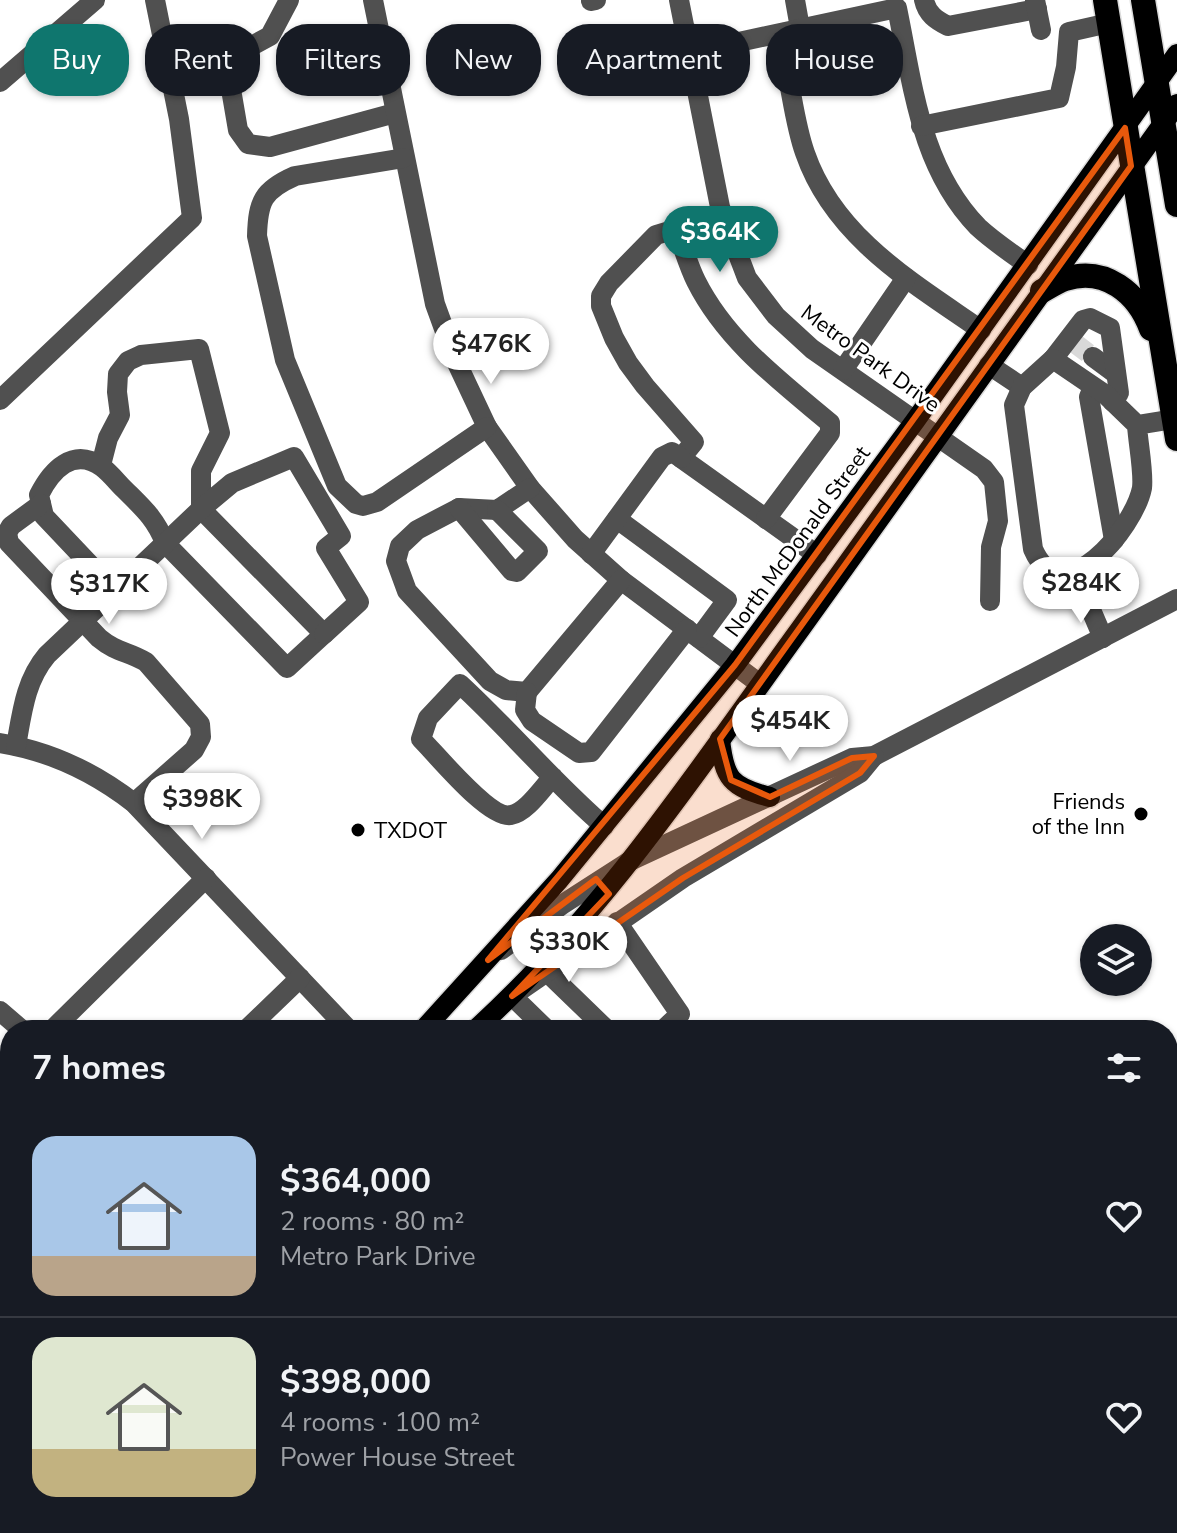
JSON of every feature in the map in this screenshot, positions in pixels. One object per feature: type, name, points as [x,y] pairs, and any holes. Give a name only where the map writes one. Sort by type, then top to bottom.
[{"type":"highway","points":[[1143,0],[1156,84],[1170,113],[1177,205]]},
{"type":"highway","points":[[1107,12],[1175,429]]},
{"type":"highway","points":[[1042,291],[1063,280],[1080,276],[1099,277],[1122,288],[1141,308],[1165,370]]},
{"type":"main road","name":"North McDonald Street","points":[[432,1020],[604,826],[735,665],[981,330],[1177,54]]},
{"type":"main road","points":[[486,1020],[557,947],[630,861],[1170,113]]},
{"type":"main road","points":[[720,739],[724,767],[731,780],[745,791],[770,797]]},
{"type":"street","points":[[0,82],[95,0]]},
{"type":"street","points":[[0,400],[192,218],[179,119],[155,0]]},
{"type":"street","points":[[289,0],[270,36],[226,60],[238,130],[248,144],[270,147],[395,113]]},
{"type":"street","points":[[373,0],[435,304],[463,379],[487,427],[530,488],[591,554],[760,684]]},
{"type":"street","name":"Metro Park Drive","points":[[679,0],[684,24]]},
{"type":"street","points":[[795,0],[799,24]]},
{"type":"street","points":[[924,0],[935,19],[948,26],[1036,4],[1041,30]]},
{"type":"street","points":[[819,24],[897,8],[900,24]]},
{"type":"street","points":[[921,126],[1059,98],[1069,32],[1107,12]]},
{"type":"street","points":[[903,38],[921,126],[938,172],[986,234],[1028,265]]},
{"type":"street","name":"Metro Park Drive","points":[[699,96],[722,215],[741,266],[765,305],[787,328],[984,469],[994,482],[998,521],[991,547],[990,601]]},
{"type":"street","points":[[792,96],[805,152],[817,180],[846,224],[867,247],[906,278],[981,330]]},
{"type":"street","points":[[404,158],[295,176],[279,183],[263,198],[257,217],[257,236],[285,360],[337,486],[356,504],[363,506],[377,502],[487,427]]},
{"type":"street","points":[[681,458],[694,442],[628,363],[601,306],[601,296],[609,283],[656,235],[722,215]]},
{"type":"street","points":[[676,229],[695,280],[738,341],[769,374],[830,423],[830,433],[766,519]]},
{"type":"street","points":[[843,370],[906,278]]},
{"type":"street","points":[[1113,402],[1119,393],[1110,328],[1090,318],[1075,327],[1070,339],[1053,359],[1022,387],[1014,405],[1033,549],[1040,564],[1052,573],[1074,570],[1093,562],[1114,540],[1131,513],[1142,488],[1137,425]]},
{"type":"street","points":[[101,465],[108,438],[120,415],[118,374],[128,361],[141,355],[199,349],[220,433],[201,471],[201,509],[324,634]]},
{"type":"street","points":[[1093,357],[1116,374]]},
{"type":"street","points":[[1053,359],[1113,402],[1137,425],[1175,429]]},
{"type":"street","points":[[989,365],[1022,387]]},
{"type":"street","points":[[1093,387],[1089,397],[1114,540]]},
{"type":"street","points":[[591,554],[666,453],[672,452],[817,555]]},
{"type":"street","points":[[115,591],[44,516],[39,495],[49,475],[66,462],[82,460],[101,465],[157,522],[165,543],[287,668],[359,602],[326,548],[341,536],[294,457],[232,483],[201,509],[165,543],[115,591],[47,655],[33,675],[8,744],[70,763],[103,780],[134,803],[340,1020]]},
{"type":"street","points":[[527,692],[506,690],[490,681],[407,591],[396,561],[400,546],[417,530],[459,508],[497,510],[530,488]]},
{"type":"street","points":[[41,504],[11,526],[7,533],[9,543],[113,650],[134,655],[146,662],[200,724],[201,737],[194,750],[134,803]]},
{"type":"street","points":[[459,508],[512,571],[517,572],[538,551],[497,510]]},
{"type":"street","points":[[998,521],[1028,516]]},
{"type":"street","points":[[617,519],[727,600],[693,634],[591,752],[579,753],[532,721],[525,710],[527,692],[621,580]]},
{"type":"street","points":[[1074,570],[1103,638]]},
{"type":"street","points":[[488,960],[563,904],[630,861],[852,758],[874,756],[1177,599]]},
{"type":"street","points":[[553,777],[525,807],[512,815],[500,815],[486,806],[421,739],[428,718],[460,684],[604,826]]},
{"type":"street","points":[[537,1020],[512,996],[617,922],[730,849],[860,773],[874,756]]},
{"type":"street","points":[[62,1020],[206,878]]},
{"type":"street","points":[[617,922],[680,1014],[674,1020]]},
{"type":"street","points":[[547,972],[597,1020]]},
{"type":"street","points":[[256,1020],[300,978]]},
{"type":"highlighted area","points":[[1125,128],[1131,166],[720,739],[731,780],[770,797],[852,758],[874,756],[860,773],[683,878],[512,996],[609,894],[596,879],[488,960],[735,665]]},
{"type":"tunnel","points":[[1072,341],[1093,357]]},
{"type":"place","name":"Friends of the Inn","points":[[1141,814]]},
{"type":"place","name":"TXDOT","points":[[358,830]]}]
